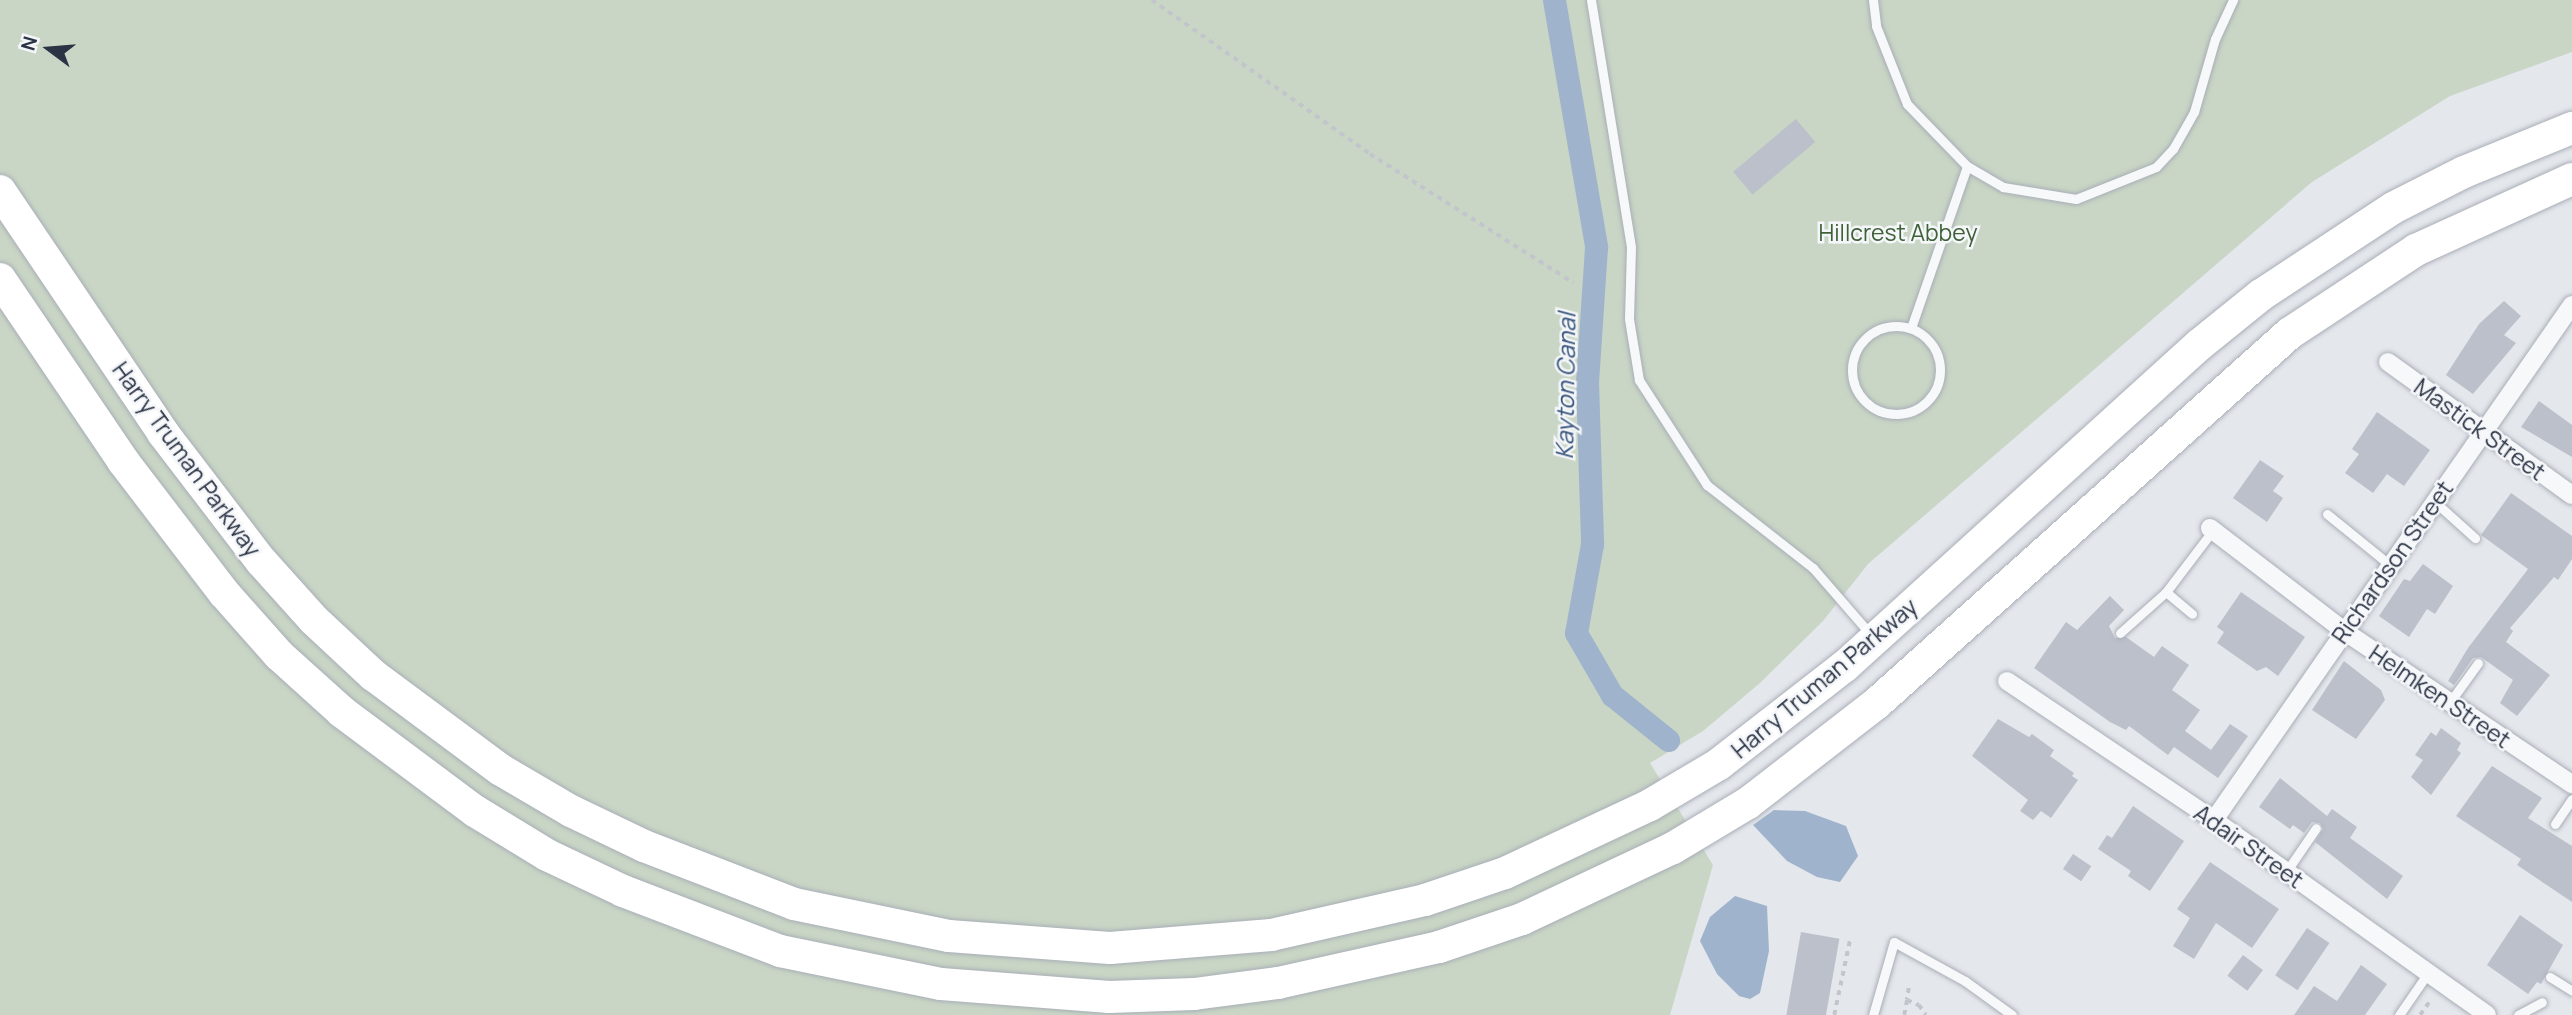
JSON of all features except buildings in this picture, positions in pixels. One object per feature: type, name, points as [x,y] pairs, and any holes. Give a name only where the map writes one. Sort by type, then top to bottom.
[{"type":"highway","name":"Harry Truman Parkway","points":[[0,191],[209,497],[314,620],[373,675],[501,770],[570,811],[717,878],[794,904],[872,923],[1031,945],[1190,945],[1298,930],[1425,900],[1578,842],[1719,764],[1778,721],[1875,639],[2199,345],[2261,295],[2393,208],[2465,172],[2572,128]]},
{"type":"highway","points":[[0,279],[171,527],[279,655],[342,712],[475,811],[547,855],[699,924],[780,951],[942,984],[1110,997],[1194,994],[1361,967],[1498,927],[1598,886],[1748,803],[1818,751],[2290,333],[2416,250],[2572,179]]},
{"type":"street","name":"Richardson Street","points":[[2214,820],[2572,305]]},
{"type":"street","name":"Mastick Street","points":[[2388,362],[2572,495]]},
{"type":"street","name":"Helmken Street","points":[[2211,529],[2344,631],[2572,784]]},
{"type":"street","name":"Adair Street","points":[[2007,681],[2214,820],[2487,1015]]},
{"type":"lane","points":[[1591,0],[1631,247],[1629,319],[1639,380],[1707,485],[1813,568],[1875,639]]},
{"type":"lane","points":[[1873,0],[1876,26],[1907,104],[1967,166],[2003,187],[2077,199],[2156,167],[2174,149],[2194,112],[2216,39],[2232,0]]},
{"type":"lane","points":[[1911,328],[1967,166]]},
{"type":"lane","points":[[1883,327],[1911,328],[1934,346],[1941,374],[1937,388],[1929,400],[1904,414],[1875,409],[1855,388],[1853,358],[1870,334],[1883,327]]},
{"type":"lane","points":[[2435,502],[2475,538]]},
{"type":"lane","points":[[2327,514],[2390,565]]},
{"type":"lane","points":[[2120,633],[2134,616],[2166,592],[2211,529]]},
{"type":"lane","points":[[2166,592],[2192,614]]},
{"type":"lane","points":[[2450,702],[2479,663]]},
{"type":"lane","points":[[2555,824],[2572,799]]},
{"type":"lane","points":[[2286,872],[2316,828]]},
{"type":"lane","points":[[1873,1015],[1894,942],[1965,981],[2012,1015]]},
{"type":"lane","points":[[2399,1015],[2428,973]]},
{"type":"lane","points":[[2550,977],[2572,990]]},
{"type":"lane","points":[[2518,1015],[2542,1002]]},
{"type":"path","points":[[1152,0],[1370,154],[1574,283]]},
{"type":"path","points":[[1834,1015],[1850,939]]},
{"type":"path","points":[[1904,1015],[1909,988]]},
{"type":"path","points":[[1907,1000],[1919,1005],[1926,1015]]},
{"type":"green space","name":"Hillcrest Abbey","points":[[0,0],[2572,0],[2572,52],[2450,96],[2312,182],[1868,564],[1823,621],[1760,683],[1703,731],[1650,763],[1713,865],[1670,1015],[0,1015]]},
{"type":"water","points":[[1774,810],[1805,811],[1846,826],[1858,856],[1840,882],[1817,877],[1787,861],[1753,825]]},
{"type":"water","points":[[1735,896],[1767,906],[1769,951],[1760,993],[1750,999],[1739,996],[1717,974],[1700,941],[1710,917]]},
{"type":"waterway","name":"Kayton Canal","points":[[1554,0],[1596,247],[1587,381],[1592,544],[1576,633],[1612,695],[1668,740]]}]
